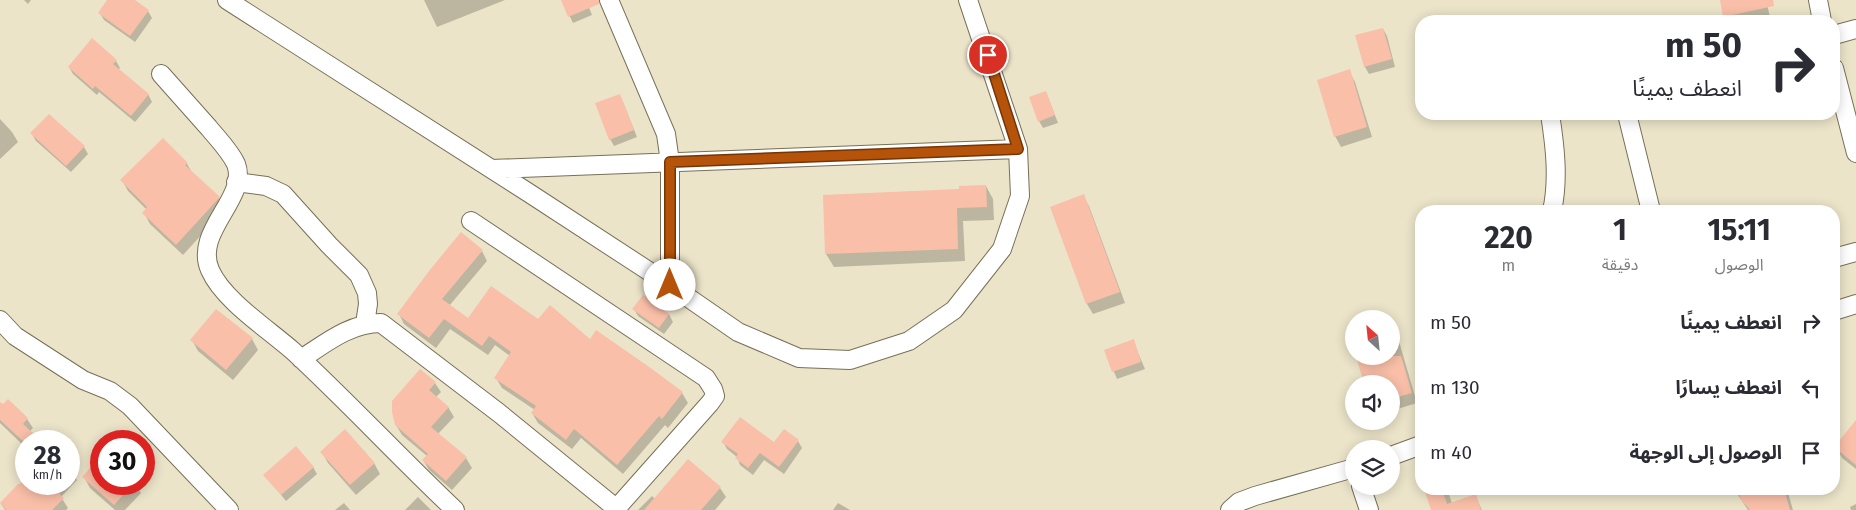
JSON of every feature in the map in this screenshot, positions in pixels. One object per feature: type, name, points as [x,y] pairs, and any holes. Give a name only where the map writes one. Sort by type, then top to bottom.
[{"type":"street","points":[[227,0],[492,169],[670,285],[738,332],[799,358],[850,360],[909,341],[954,310],[1002,249],[1020,196],[1018,149],[968,0]]},
{"type":"street","points":[[609,0],[666,134],[670,162],[670,285]]},
{"type":"street","points":[[1818,0],[1821,15]]},
{"type":"street","points":[[1840,33],[1856,29]]},
{"type":"street","points":[[161,74],[224,146],[236,164],[238,175],[235,189],[206,246],[209,267],[216,281],[230,297],[301,359],[353,408],[455,510]]},
{"type":"street","points":[[1840,91],[1856,153]]},
{"type":"street","points":[[1551,120],[1554,138],[1556,184],[1553,205]]},
{"type":"street","points":[[1628,120],[1650,205]]},
{"type":"street","points":[[492,169],[1018,149]]},
{"type":"street","points":[[236,182],[266,186],[284,194],[358,275],[367,293],[368,304],[365,324]]},
{"type":"street","points":[[301,359],[336,336],[365,324],[381,323],[499,413],[616,509],[710,403],[715,396],[714,389],[706,378],[471,221]]},
{"type":"street","points":[[1840,256],[1856,252]]},
{"type":"street","points":[[1840,309],[1856,304]]},
{"type":"street","points":[[0,320],[16,336],[83,380],[110,391],[130,406],[229,510]]},
{"type":"street","points":[[1400,453],[1415,447]]},
{"type":"street","points":[[1230,510],[1239,502],[1247,499],[1345,471]]},
{"type":"street","points":[[1364,495],[1369,510]]},
{"type":"building","points":[[107,0],[135,0],[149,10],[130,36],[98,13]]},
{"type":"building","points":[[561,0],[599,0],[599,4],[568,17]]},
{"type":"building","points":[[1720,0],[1773,0],[1774,6],[1732,15],[1723,15]]},
{"type":"building","points":[[1383,28],[1392,59],[1364,67],[1355,35]]},
{"type":"building","points":[[92,38],[117,60],[113,64],[149,94],[131,116],[95,86],[93,89],[68,67]]},
{"type":"building","points":[[1350,69],[1367,127],[1334,137],[1317,80]]},
{"type":"building","points":[[1046,91],[1055,115],[1038,122],[1029,97]]},
{"type":"building","points":[[620,94],[634,130],[609,140],[595,103]]},
{"type":"building","points":[[49,114],[85,146],[66,166],[30,133]]},
{"type":"building","points":[[163,138],[188,163],[185,165],[220,197],[176,245],[142,213],[147,207],[120,180]]},
{"type":"building","points":[[986,185],[987,207],[957,208],[958,249],[825,254],[823,195],[959,189],[959,186]]},
{"type":"building","points":[[1084,194],[1120,292],[1086,304],[1050,207]]},
{"type":"building","points":[[461,232],[483,250],[442,299],[468,318],[491,286],[538,319],[550,305],[590,339],[596,330],[683,392],[662,419],[659,416],[617,465],[574,429],[566,440],[531,413],[536,406],[494,378],[511,352],[489,336],[482,346],[444,319],[429,338],[397,314]]},
{"type":"building","points":[[643,295],[669,314],[659,328],[632,309]]},
{"type":"building","points":[[216,309],[253,338],[226,370],[190,340]]},
{"type":"building","points":[[1134,339],[1141,362],[1112,372],[1104,350]]},
{"type":"building","points":[[1401,356],[1412,393],[1400,396],[1400,375],[1361,375],[1359,365],[1400,365]]},
{"type":"building","points":[[420,369],[436,382],[429,390],[449,407],[431,427],[467,457],[446,481],[422,460],[428,454],[395,425],[392,401]]},
{"type":"building","points":[[8,399],[28,418],[23,424],[30,430],[15,430],[15,434],[0,420],[0,402],[3,404]]},
{"type":"building","points":[[740,417],[774,442],[784,429],[799,440],[779,467],[760,453],[748,468],[735,458],[738,454],[721,442]]},
{"type":"building","points":[[1856,420],[1856,465],[1840,452],[1840,440]]},
{"type":"building","points":[[345,429],[375,463],[350,485],[320,452]]},
{"type":"building","points":[[296,446],[314,467],[281,495],[263,475]]},
{"type":"building","points":[[688,459],[721,487],[701,510],[644,510]]},
{"type":"building","points":[[90,468],[90,484],[82,477]]},
{"type":"building","points":[[15,487],[15,495],[61,495],[64,498],[52,510],[6,510],[0,503]]},
{"type":"building","points":[[103,495],[123,495],[114,505]]},
{"type":"building","points":[[1426,495],[1444,495],[1447,504],[1476,495],[1481,510],[1431,510]]},
{"type":"building","points":[[1740,495],[1786,495],[1790,510],[1750,510],[1741,500]]},
{"type":"route","points":[[670,285],[670,162],[1018,149],[988,55]]}]
